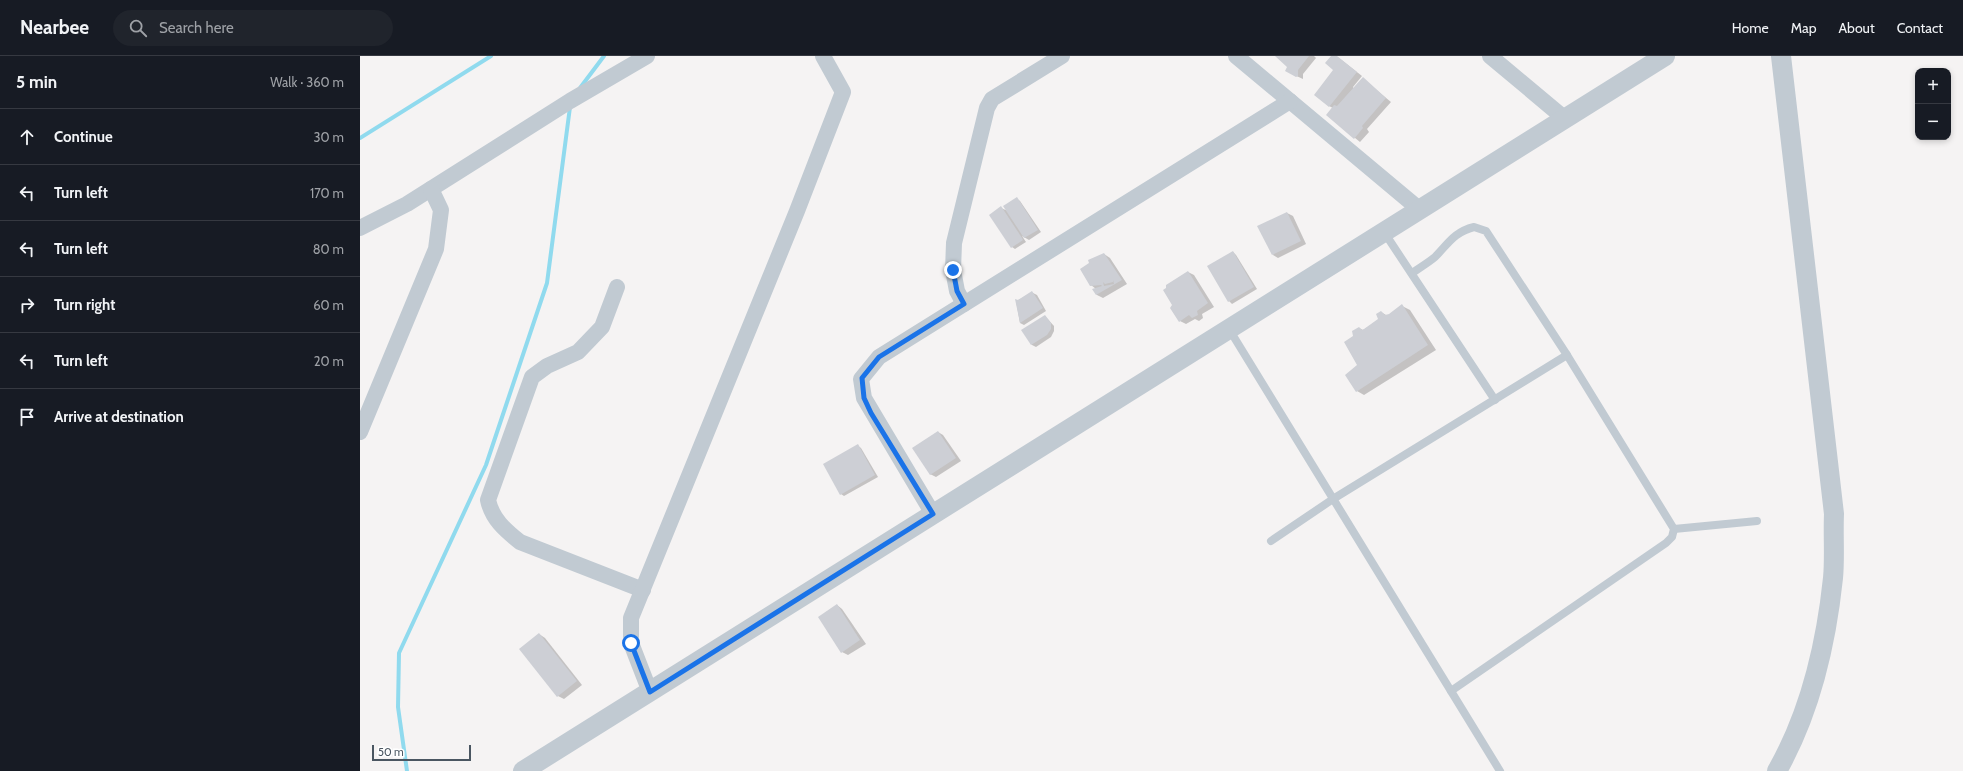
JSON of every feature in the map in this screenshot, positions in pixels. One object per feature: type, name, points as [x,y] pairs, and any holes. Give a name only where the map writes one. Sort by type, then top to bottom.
[{"type":"street","points":[[360,228],[407,204],[570,101],[647,56]]},
{"type":"street","points":[[650,692],[631,643],[631,618],[797,211],[843,92],[824,56]]},
{"type":"street","points":[[964,304],[957,291],[953,270],[954,243],[987,108],[992,98],[1062,56]]},
{"type":"street","points":[[1236,56],[1419,209]]},
{"type":"street","points":[[1490,56],[1564,118]]},
{"type":"street","points":[[523,771],[1665,56]]},
{"type":"street","points":[[1777,771],[1784,758],[1808,700],[1824,639],[1833,577],[1834,514],[1781,56]]},
{"type":"street","points":[[933,514],[871,413],[864,398],[862,378],[879,357],[1290,101]]},
{"type":"street","points":[[360,432],[436,249],[441,210],[431,189]]},
{"type":"street","points":[[617,287],[602,327],[578,352],[547,366],[532,377],[488,500],[490,511],[504,529],[520,542],[643,590]]},
{"type":"lane","points":[[1412,273],[1433,258],[1447,242],[1467,228],[1480,228],[1490,237],[1567,355],[1674,529],[1672,538],[1666,543],[1451,691]]},
{"type":"lane","points":[[1384,231],[1494,400]]},
{"type":"lane","points":[[1229,328],[1500,771]]},
{"type":"lane","points":[[1271,541],[1334,499],[1567,355]]},
{"type":"lane","points":[[1674,529],[1756,522]]},
{"type":"building","points":[[1275,56],[1309,56],[1298,70],[1298,76],[1296,77],[1285,71],[1287,67]]},
{"type":"building","points":[[1331,56],[1337,56],[1357,72],[1329,107],[1314,95],[1333,70],[1325,63]]},
{"type":"building","points":[[1363,77],[1386,98],[1362,126],[1363,128],[1354,139],[1326,115],[1334,105],[1337,106]]},
{"type":"building","points":[[1017,197],[1038,230],[1024,238],[1003,206]]},
{"type":"building","points":[[1001,206],[1023,240],[1011,248],[989,215]]},
{"type":"building","points":[[1287,212],[1301,241],[1272,255],[1257,226]]},
{"type":"building","points":[[1233,251],[1254,287],[1228,302],[1207,266]]},
{"type":"building","points":[[1104,253],[1122,280],[1096,295],[1092,289],[1102,286],[1090,286],[1080,269],[1089,263],[1088,260]],"holes":[[[1113,280],[1114,284],[1104,286],[1103,282],[1105,284],[1113,282]]]},
{"type":"building","points":[[1188,271],[1208,303],[1197,311],[1198,315],[1192,318],[1189,315],[1179,322],[1170,308],[1172,305],[1163,290],[1166,288],[1166,285]]},
{"type":"building","points":[[1032,291],[1043,308],[1020,323],[1015,299],[1018,300]]},
{"type":"building","points":[[1402,304],[1428,345],[1356,392],[1345,375],[1357,365],[1344,342],[1353,336],[1352,331],[1359,327],[1362,330],[1378,319],[1376,314],[1381,311],[1385,315],[1389,314]]},
{"type":"building","points":[[1045,315],[1051,323],[1051,329],[1047,335],[1031,345],[1021,330]]},
{"type":"building","points":[[938,431],[956,458],[930,475],[912,448]]},
{"type":"building","points":[[858,444],[875,475],[840,495],[823,464]]},
{"type":"building","points":[[837,604],[860,640],[841,653],[818,617]]},
{"type":"building","points":[[539,633],[577,681],[557,697],[519,649]]},
{"type":"waterway","points":[[360,138],[491,56]]},
{"type":"waterway","points":[[580,88],[604,56]]},
{"type":"waterway","points":[[407,771],[398,707],[399,653],[486,465],[547,283],[570,107]]},
{"type":"route","points":[[631,643],[650,692],[933,514],[871,413],[864,398],[862,378],[879,357],[964,304],[957,291],[953,270]]}]
